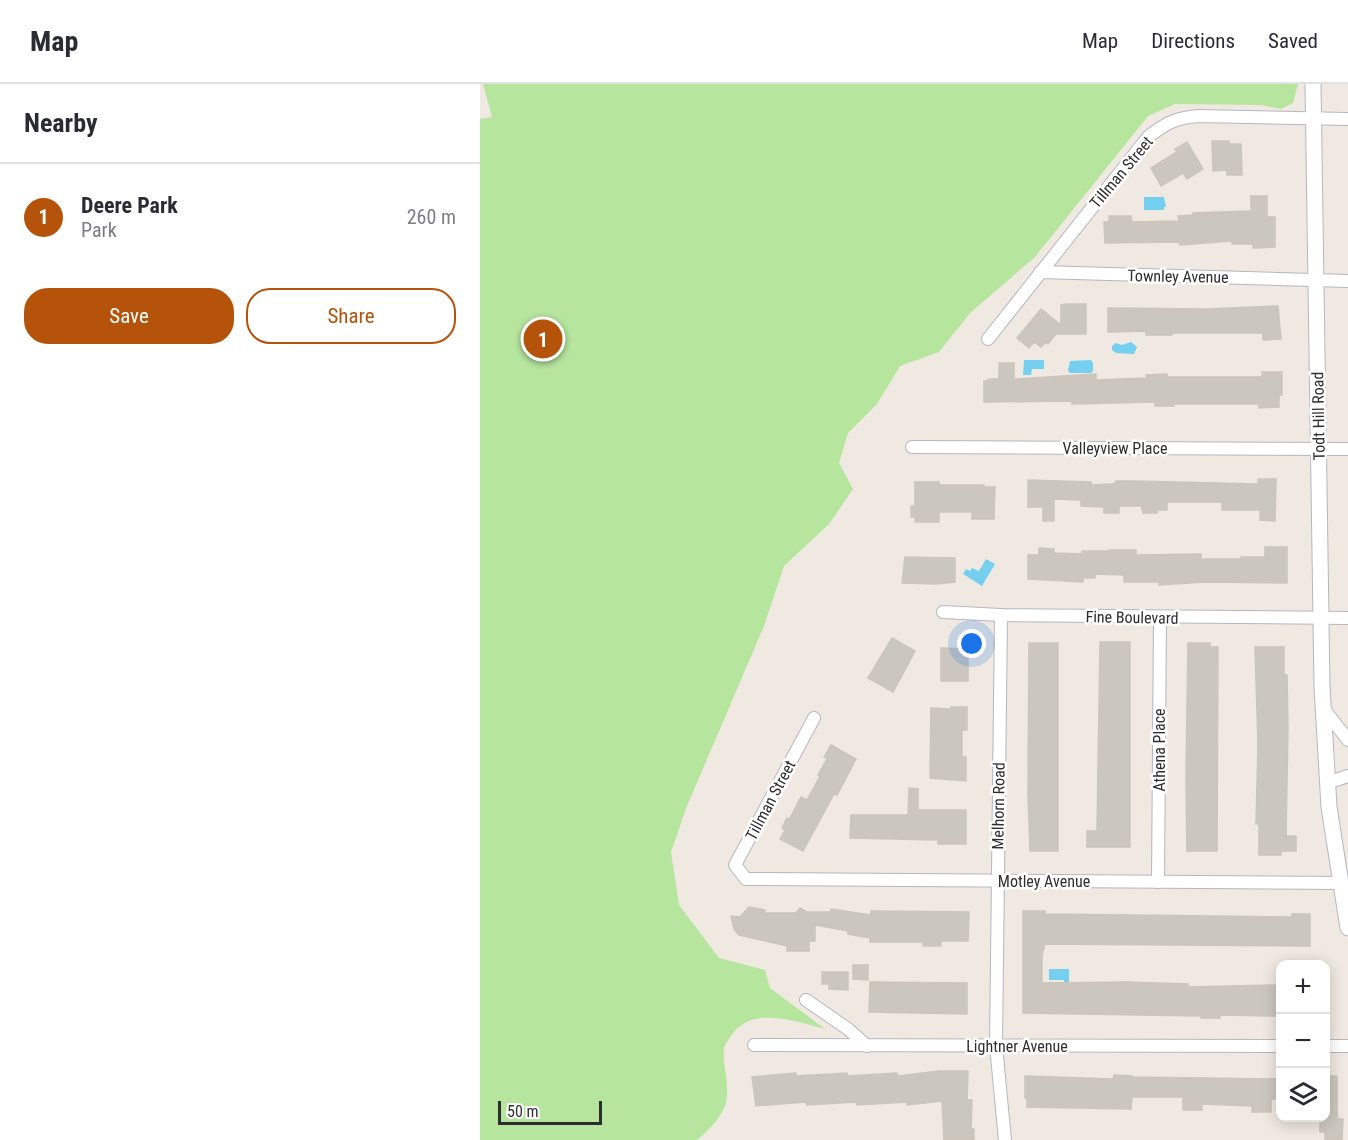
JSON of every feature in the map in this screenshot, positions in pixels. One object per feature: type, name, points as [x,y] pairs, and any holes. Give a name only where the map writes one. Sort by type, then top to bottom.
[{"type":"street","name":"Todt Hill Road","points":[[1313,84],[1323,708],[1329,807],[1348,928]]},
{"type":"street","name":"Tillman Street","points":[[988,339],[1148,137],[1163,125],[1178,118],[1198,116],[1348,119]]},
{"type":"street","name":"Townley Avenue","points":[[1040,272],[1348,281]]},
{"type":"street","name":"Valleyview Place","points":[[912,447],[1348,449]]},
{"type":"street","name":"Fine Boulevard","points":[[943,612],[1000,615],[1348,618]]},
{"type":"street","name":"Melhorn Road","points":[[1000,615],[996,1046],[1005,1140]]},
{"type":"street","name":"Athena Place","points":[[1158,882],[1160,617]]},
{"type":"street","points":[[1323,708],[1348,740]]},
{"type":"street","name":"Tillman Street","points":[[746,879],[735,866],[814,718]]},
{"type":"street","points":[[1328,783],[1348,776]]},
{"type":"street","name":"Motley Avenue","points":[[746,879],[1341,883]]},
{"type":"street","points":[[806,1000],[848,1029],[867,1046]]},
{"type":"street","name":"Lightner Avenue","points":[[754,1045],[1276,1046]]},
{"type":"street","points":[[1330,1046],[1348,1046]]},
{"type":"green space","points":[[483,84],[1298,84],[1293,103],[1281,109],[1261,105],[1175,104],[1148,116],[1035,257],[970,313],[939,352],[900,366],[877,404],[848,433],[839,463],[853,489],[829,524],[784,566],[764,626],[687,806],[671,852],[679,905],[719,958],[765,970],[770,988],[825,1029],[774,1018],[762,1018],[740,1026],[724,1048],[727,1094],[724,1108],[712,1126],[697,1140],[480,1140],[480,119],[492,117]]},
{"type":"water","points":[[1144,197],[1164,197],[1166,207],[1164,210],[1144,210]]},
{"type":"water","points":[[1131,342],[1137,347],[1134,354],[1116,353],[1112,350],[1112,346],[1116,343],[1122,345]]},
{"type":"water","points":[[1024,360],[1044,360],[1044,369],[1032,369],[1031,375],[1023,375]]},
{"type":"water","points":[[1091,360],[1093,371],[1091,373],[1070,373],[1068,371],[1070,361]]},
{"type":"water","points":[[986,559],[995,564],[982,586],[963,574],[966,569],[970,571],[972,568],[979,571]]},
{"type":"water","points":[[1049,969],[1069,969],[1069,982],[1049,980]]},
{"type":"building","points":[[1212,141],[1241,144],[1242,175],[1227,175],[1227,170],[1213,171]]},
{"type":"building","points":[[1187,142],[1203,169],[1187,179],[1183,173],[1161,186],[1151,168],[1177,152],[1175,149]]},
{"type":"building","points":[[1251,196],[1267,196],[1267,217],[1275,217],[1275,247],[1253,248],[1253,244],[1232,244],[1232,241],[1180,245],[1179,242],[1105,243],[1104,222],[1109,222],[1109,216],[1131,216],[1132,222],[1179,221],[1178,216],[1193,215],[1193,213],[1251,211]]},
{"type":"building","points":[[1086,304],[1086,334],[1056,334],[1048,344],[1046,342],[1041,347],[1034,342],[1029,348],[1017,338],[1041,309],[1061,325],[1061,305]]},
{"type":"building","points":[[1278,306],[1281,339],[1263,340],[1263,333],[1146,335],[1146,331],[1108,332],[1108,308],[1208,309]]},
{"type":"building","points":[[999,363],[1014,363],[1014,379],[1096,374],[1096,380],[1147,378],[1146,375],[1167,374],[1167,377],[1262,377],[1262,372],[1282,372],[1282,395],[1279,395],[1279,407],[1259,408],[1259,404],[1155,406],[1155,402],[1072,404],[1072,401],[984,402],[984,381],[999,379]]},
{"type":"building","points":[[1258,479],[1276,479],[1275,521],[1260,520],[1260,510],[1222,510],[1222,502],[1167,502],[1167,510],[1157,510],[1157,513],[1143,513],[1141,506],[1119,506],[1119,513],[1104,513],[1104,507],[1081,506],[1081,500],[1054,499],[1054,521],[1043,521],[1043,507],[1028,507],[1028,480],[1091,482],[1091,485],[1112,484],[1116,481],[1258,484]]},
{"type":"building","points":[[915,482],[995,487],[994,519],[972,519],[972,512],[939,512],[939,522],[915,522],[915,517],[911,517],[911,506],[915,506]]},
{"type":"building","points":[[1265,547],[1287,547],[1287,583],[1205,582],[1159,585],[1159,582],[1124,582],[1124,575],[1095,574],[1095,578],[1083,578],[1083,582],[1028,579],[1028,555],[1039,555],[1039,548],[1054,549],[1054,553],[1082,554],[1082,551],[1136,550],[1136,555],[1201,554],[1201,559],[1241,559],[1241,557],[1265,557]]},
{"type":"building","points":[[905,557],[955,558],[955,582],[902,583]]},
{"type":"building","points":[[892,638],[915,651],[893,692],[868,678]]},
{"type":"building","points":[[1100,642],[1130,642],[1130,847],[1087,847],[1087,831],[1097,831]]},
{"type":"building","points":[[1029,643],[1058,643],[1058,851],[1030,851]]},
{"type":"building","points":[[1188,643],[1210,643],[1210,647],[1218,647],[1217,851],[1187,851]]},
{"type":"building","points":[[1255,647],[1284,647],[1288,728],[1286,836],[1296,836],[1296,851],[1281,851],[1281,855],[1259,855],[1259,824],[1256,824],[1258,745]]},
{"type":"building","points":[[941,648],[968,649],[968,681],[941,681]]},
{"type":"building","points":[[951,707],[967,707],[967,730],[962,730],[962,757],[966,757],[966,781],[930,778],[931,708],[951,709]]},
{"type":"building","points":[[831,745],[856,759],[803,851],[780,839],[785,830],[782,828],[801,797],[807,800],[820,776],[818,775],[827,759],[824,757]]},
{"type":"building","points":[[909,788],[918,789],[918,810],[966,810],[966,844],[938,844],[938,840],[850,838],[851,815],[908,815]]},
{"type":"building","points":[[749,907],[765,910],[765,913],[796,913],[800,908],[807,912],[830,912],[831,909],[871,915],[871,911],[969,912],[968,941],[941,941],[941,946],[923,946],[923,942],[870,942],[870,938],[848,934],[848,931],[815,925],[815,941],[809,941],[809,951],[787,951],[787,946],[739,935],[734,929],[731,916],[740,917]]},
{"type":"building","points":[[1023,911],[1045,911],[1045,914],[1292,917],[1292,914],[1310,914],[1310,946],[1045,944],[1042,955],[1042,983],[1127,982],[1188,984],[1188,987],[1276,985],[1276,1016],[1220,1015],[1220,1018],[1201,1018],[1201,1016],[1023,1013]]},
{"type":"building","points":[[853,965],[868,965],[868,980],[853,979]]},
{"type":"building","points":[[822,972],[848,972],[848,990],[829,989],[829,984],[822,984]]},
{"type":"building","points":[[870,982],[967,983],[967,1014],[869,1012]]},
{"type":"building","points":[[939,1071],[968,1071],[967,1100],[972,1100],[971,1129],[974,1129],[974,1140],[944,1140],[942,1101],[907,1105],[907,1102],[807,1105],[806,1102],[756,1106],[752,1077],[796,1073],[796,1076],[897,1073],[898,1076]]},
{"type":"building","points":[[1114,1075],[1276,1079],[1276,1099],[1271,1099],[1271,1112],[1252,1112],[1252,1106],[1202,1104],[1202,1110],[1183,1110],[1183,1097],[1132,1097],[1131,1109],[1027,1107],[1025,1076],[1113,1079]]},
{"type":"building","points":[[1330,1076],[1337,1076],[1337,1112],[1338,1119],[1343,1119],[1342,1140],[1325,1140],[1325,1132],[1320,1132],[1320,1122],[1330,1122]]},
{"type":"place","name":"Deere Park","points":[[543,339]]}]
